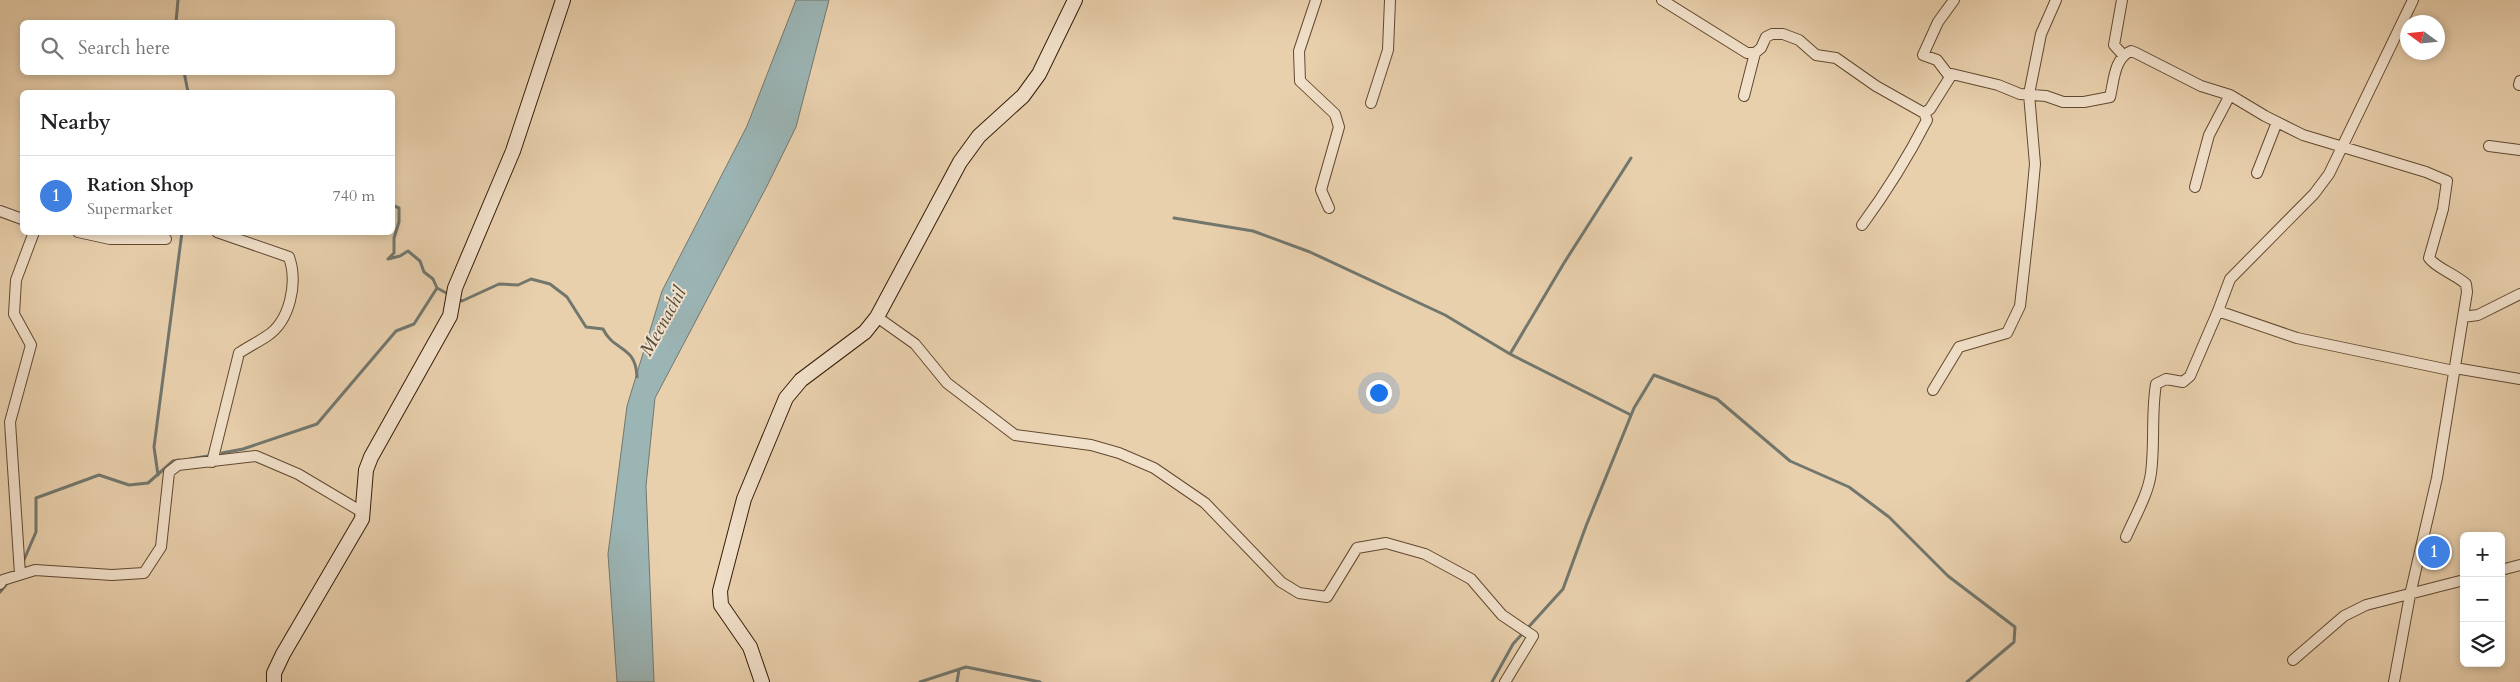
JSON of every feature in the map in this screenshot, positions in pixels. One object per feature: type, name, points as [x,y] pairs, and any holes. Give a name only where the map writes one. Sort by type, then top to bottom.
[{"type":"main road","points":[[274,682],[274,673],[283,654],[362,519],[366,470],[370,457],[450,316],[455,288],[513,151],[563,0]]},
{"type":"main road","points":[[762,682],[750,647],[721,606],[720,591],[744,500],[786,398],[794,387],[866,332],[877,317],[960,162],[979,136],[1023,96],[1039,74],[1074,0]]},
{"type":"street","points":[[1316,0],[1299,51],[1300,81],[1335,114],[1339,127],[1321,190],[1329,208]]},
{"type":"street","points":[[1371,103],[1388,50],[1390,0]]},
{"type":"street","points":[[1662,0],[1747,53],[1754,53],[1761,48],[1766,37],[1772,34],[1783,34],[1798,40],[1816,55],[1836,58],[1876,86],[1924,113],[1927,120],[1916,142],[1892,184],[1862,225]]},
{"type":"street","points":[[1950,77],[1937,60],[1924,56],[1938,22],[1954,0]]},
{"type":"street","points":[[1934,390],[1959,346],[2007,333],[2020,306],[2035,164],[2029,94],[2041,34],[2056,0]]},
{"type":"street","points":[[2121,0],[2114,45],[2123,54]]},
{"type":"street","points":[[2126,537],[2147,491],[2151,472],[2153,402],[2156,384],[2166,379],[2183,382],[2190,376],[2230,279],[2314,194],[2329,174],[2413,0]]},
{"type":"street","points":[[1924,113],[1930,109],[1952,74],[1966,76],[2020,94],[2046,96],[2063,102],[2084,102],[2110,96],[2118,64],[2123,54],[2131,51],[2201,86],[2230,96],[2303,134],[2426,172],[2447,181],[2443,209],[2429,258],[2433,264],[2446,269],[2466,284],[2467,292],[2437,478],[2410,595],[2394,682]]},
{"type":"street","points":[[1744,96],[1754,53]]},
{"type":"street","points":[[2195,187],[2209,135],[2230,96]]},
{"type":"street","points":[[2258,173],[2277,122]]},
{"type":"street","points":[[2489,146],[2520,150]]},
{"type":"street","points":[[0,211],[20,218]]},
{"type":"street","points":[[20,574],[10,422],[30,345],[14,314],[16,280],[33,235]]},
{"type":"street","points":[[92,235],[110,239],[166,239]]},
{"type":"street","points":[[212,462],[239,353],[268,336],[282,320],[293,288],[294,270],[290,258],[225,235]]},
{"type":"street","points":[[2463,317],[2478,315],[2520,294]]},
{"type":"street","points":[[2218,310],[2297,338],[2454,370],[2520,379]]},
{"type":"street","points":[[877,317],[915,344],[947,383],[1015,435],[1091,445],[1119,453],[1154,468],[1205,503],[1281,582],[1300,593],[1328,597],[1357,548],[1386,543],[1425,554],[1471,579],[1502,615],[1533,636],[1505,682]]},
{"type":"street","points":[[0,584],[3,580],[35,570],[112,575],[144,573],[161,547],[169,472],[178,465],[256,456],[298,474],[362,512]]},
{"type":"street","points":[[2505,569],[2520,565]]},
{"type":"street","points":[[2293,660],[2344,616],[2378,600],[2410,595],[2460,581]]},
{"type":"water","name":"Meenachil","points":[[796,0],[829,0],[796,127],[767,186],[655,398],[646,486],[654,682],[617,682],[608,554],[627,406],[662,291],[747,126]]},
{"type":"waterway","points":[[176,20],[178,0]]},
{"type":"waterway","points":[[185,75],[188,90]]},
{"type":"waterway","points":[[1510,354],[1564,263],[1631,158]]},
{"type":"waterway","points":[[395,206],[399,208],[399,222],[395,235]]},
{"type":"waterway","points":[[1174,218],[1253,231],[1310,252],[1445,315],[1510,354],[1631,415]]},
{"type":"waterway","points":[[158,475],[154,447],[182,235]]},
{"type":"waterway","points":[[395,235],[394,253],[388,259],[400,256],[408,251],[420,261],[424,272],[433,279],[437,288],[450,295]]},
{"type":"waterway","name":"Meenachil","points":[[457,299],[462,301],[499,284],[518,285],[531,279],[550,284],[567,297],[586,327],[603,329],[613,342],[629,354],[636,367],[637,377]]},
{"type":"waterway","points":[[222,453],[243,449],[317,424],[396,331],[414,324],[437,288]]},
{"type":"waterway","points":[[1492,682],[1513,644],[1563,589],[1586,526],[1634,408],[1654,375],[1717,399],[1790,461],[1849,487],[1889,517],[1948,576],[2015,627],[2014,642],[1967,682]]},
{"type":"waterway","points":[[190,459],[208,456]]},
{"type":"waterway","points":[[23,562],[36,532],[36,498],[99,475],[129,485],[148,483],[173,461],[179,460]]},
{"type":"waterway","points":[[0,592],[9,581]]},
{"type":"waterway","points":[[920,682],[966,667],[1040,682]]},
{"type":"waterway","points":[[957,682],[959,670]]},
{"type":"place","name":"Ration Shop","points":[[2434,552]]}]
